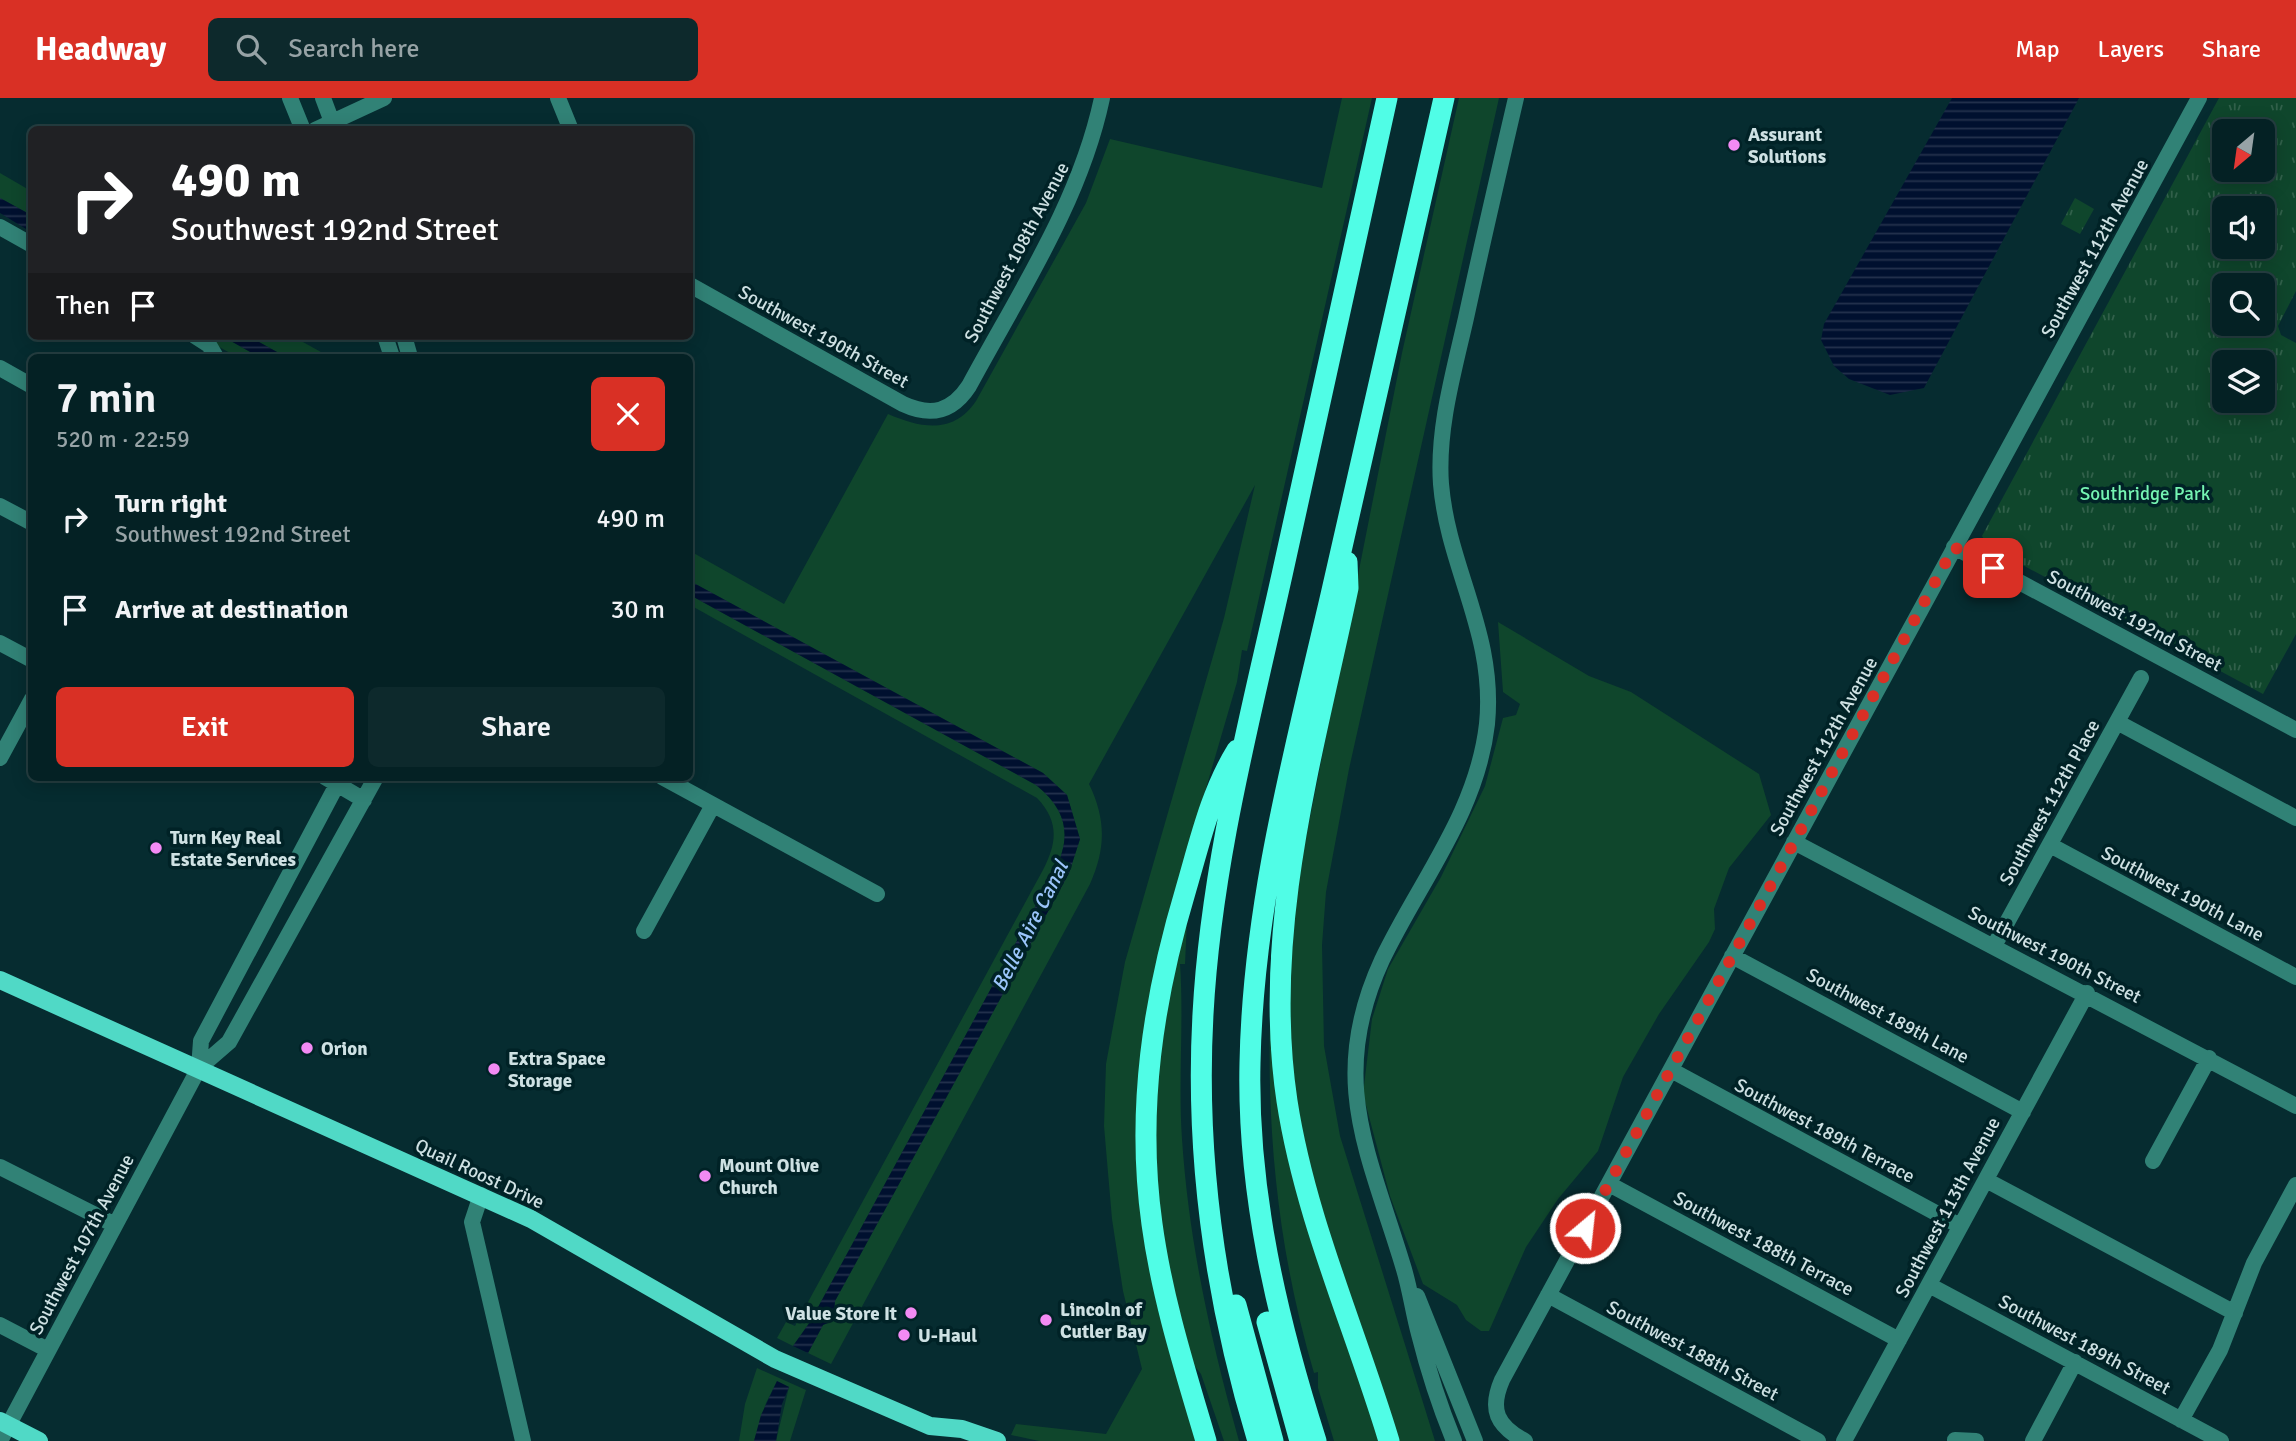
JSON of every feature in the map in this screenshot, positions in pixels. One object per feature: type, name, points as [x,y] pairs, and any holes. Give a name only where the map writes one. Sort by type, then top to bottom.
[{"type":"highway","points":[[1258,1441],[1230,1341],[1213,1240],[1202,1126],[1203,1011],[1215,897],[1246,736],[1387,98]]},
{"type":"highway","points":[[1300,1441],[1265,1314],[1260,1219],[1252,1141],[1250,1064],[1259,934],[1276,831],[1444,98]]},
{"type":"highway","points":[[1345,535],[1348,588],[1296,839],[1283,930],[1281,1039],[1287,1101],[1304,1182],[1389,1441]]},
{"type":"highway","points":[[1205,1440],[1166,1298],[1152,1224],[1146,1150],[1147,1080],[1158,996],[1176,922],[1220,779],[1246,736]]},
{"type":"highway","points":[[1260,1219],[1289,1352],[1315,1441]]},
{"type":"highway","points":[[1213,1240],[1239,1315],[1273,1441]]},
{"type":"main road","name":"Quail Roost Drive","points":[[0,980],[481,1195],[577,1244],[760,1351],[930,1426],[948,1441]]},
{"type":"main road","name":"Quail Roost Drive","points":[[930,1426],[962,1429],[997,1441]]},
{"type":"main road","points":[[3,1429],[39,1441]]},
{"type":"street","points":[[290,98],[301,126]]},
{"type":"street","points":[[323,98],[333,125],[384,98]]},
{"type":"street","points":[[558,98],[570,126]]},
{"type":"street","name":"Southwest 108th Avenue","points":[[941,411],[952,406],[964,394],[1072,196],[1092,144],[1102,98]]},
{"type":"street","points":[[1467,1426],[1453,1438],[1419,1336],[1404,1268],[1362,1138],[1356,1093],[1356,1061],[1364,1012],[1376,974],[1458,821],[1473,786],[1484,743],[1489,696],[1487,666],[1480,628],[1446,512],[1441,462],[1445,417],[1516,98]]},
{"type":"street","name":"Southwest 112th Avenue","points":[[1525,1441],[1506,1429],[1496,1417],[1494,1403],[1498,1388],[2199,98]]},
{"type":"street","points":[[0,227],[28,242]]},
{"type":"street","name":"Southwest 190th Street","points":[[693,287],[903,404],[922,411],[941,411]]},
{"type":"street","points":[[201,340],[209,345],[215,354]]},
{"type":"street","points":[[0,368],[28,384]]},
{"type":"street","points":[[0,506],[28,521]]},
{"type":"street","name":"Southwest 192nd Street","points":[[1954,547],[2296,730]]},
{"type":"street","points":[[0,643],[28,658]]},
{"type":"street","name":"Southwest 112th Place","points":[[1994,946],[2141,678]]},
{"type":"street","points":[[0,758],[28,706]]},
{"type":"street","points":[[2117,722],[2296,818]]},
{"type":"street","name":"Southwest 107th Avenue","points":[[199,1068],[201,1041],[333,781]]},
{"type":"street","points":[[337,781],[364,800]]},
{"type":"street","name":"Southwest 107th Avenue","points":[[3,1429],[199,1068],[229,1042],[374,781]]},
{"type":"street","points":[[669,781],[877,894]]},
{"type":"street","points":[[644,931],[713,805]]},
{"type":"street","name":"Southwest 190th Street","points":[[1794,842],[2087,993],[2296,1106]]},
{"type":"street","name":"Southwest 190th Lane","points":[[2050,845],[2296,977]]},
{"type":"street","points":[[267,915],[293,929]]},
{"type":"street","name":"Southwest 189th Lane","points":[[1732,956],[2023,1112]]},
{"type":"street","name":"Southwest 113th Avenue","points":[[1844,1441],[2087,993]]},
{"type":"street","points":[[2153,1161],[2209,1058]]},
{"type":"street","name":"Southwest 189th Terrace","points":[[1671,1070],[1960,1227]]},
{"type":"street","points":[[0,1167],[115,1225]]},
{"type":"street","points":[[1986,1180],[2235,1313]]},
{"type":"street","name":"Southwest 188th Terrace","points":[[1609,1184],[1899,1340]]},
{"type":"street","points":[[2181,1420],[2220,1350],[2254,1263],[2296,1185]]},
{"type":"street","points":[[481,1195],[474,1211],[473,1228],[523,1441]]},
{"type":"street","points":[[1404,1268],[1433,1330],[1467,1426],[1475,1441]]},
{"type":"street","name":"Southwest 189th Street","points":[[1929,1285],[2221,1441]]},
{"type":"street","name":"Southwest 188th Street","points":[[1548,1295],[1818,1441]]},
{"type":"street","points":[[0,1325],[48,1350]]},
{"type":"street","points":[[2033,1441],[2075,1362]]},
{"type":"street","points":[[1955,1440],[1976,1441]]},
{"type":"green space","points":[[1342,98],[1372,98],[1247,651],[1242,650],[1237,682],[1188,850],[1140,1093],[1195,1441],[1039,1441],[1011,1435],[1016,1424],[1106,1434],[1142,1369],[1123,1291],[1112,1219],[1104,1126],[1106,1064],[1125,962],[1224,618],[1255,485],[1089,784],[1099,809],[1102,834],[1099,858],[1090,884],[831,1364],[808,1353],[823,1325],[834,1317],[835,1301],[1069,873],[1080,839],[1067,795],[1043,773],[693,583],[693,553],[784,604],[888,414],[912,423],[936,426],[957,419],[976,401],[1086,203],[1110,139],[1322,188]]},
{"type":"green space","points":[[1459,98],[1499,98],[1349,769],[1326,892],[1322,945],[1324,1046],[1340,1136],[1435,1441],[1397,1441],[1303,1152],[1287,1041],[1295,893],[1402,353]]},
{"type":"green space","name":"Southridge Park","points":[[2219,98],[2296,98],[2296,291],[2278,326],[2281,335],[2296,343],[2296,634],[2263,694],[1989,547],[1982,536]]},
{"type":"green space","points":[[0,173],[28,189],[28,213],[0,198]]},
{"type":"green space","points":[[2075,198],[2094,209],[2080,234],[2061,224]]},
{"type":"green space","points":[[207,340],[229,340],[254,354],[232,354]]},
{"type":"green space","points":[[255,340],[299,340],[325,354],[281,354]]},
{"type":"green space","points":[[693,597],[1036,785],[1052,801],[1061,816],[1064,831],[1059,862],[1051,878],[810,1322],[793,1346],[777,1338],[786,1322],[795,1326],[1044,868],[1054,832],[1049,815],[1037,798],[693,607]]},
{"type":"green space","points":[[1498,622],[1589,676],[1631,692],[1759,774],[1771,815],[1729,868],[1714,909],[1715,929],[1709,942],[1659,1014],[1623,1077],[1598,1151],[1558,1199],[1526,1247],[1489,1331],[1481,1331],[1466,1320],[1457,1305],[1423,1284],[1390,1196],[1363,1094],[1372,1019],[1388,969],[1441,877],[1485,786],[1503,718],[1516,715],[1520,704],[1503,692]]},
{"type":"green space","points":[[1187,920],[1185,964],[1180,964],[1181,1117],[1185,1178],[1203,1292],[1239,1441],[1224,1441],[1201,1374],[1189,1359],[1158,1232],[1153,1064]]},
{"type":"green space","points":[[1270,1021],[1383,1441],[1334,1441],[1318,1388],[1318,1372],[1314,1373],[1302,1330],[1278,1199],[1271,1111]]},
{"type":"green space","points":[[757,1368],[806,1390],[790,1441],[776,1441],[789,1387],[777,1381],[766,1403],[754,1441],[739,1441],[745,1404]]},
{"type":"water","points":[[1952,98],[2079,98],[1924,388],[1890,395],[1849,379],[1834,366],[1821,340],[1824,324]]},
{"type":"water","points":[[0,198],[28,213],[28,230],[0,213]]},
{"type":"water","points":[[229,340],[255,340],[281,354],[254,354]]},
{"type":"water","name":"Belle Aire Canal","points":[[693,583],[1043,773],[1067,795],[1080,839],[1069,873],[835,1301],[833,1321],[823,1325],[808,1353],[793,1346],[810,1322],[1059,862],[1064,831],[1061,816],[1052,801],[1036,785],[693,597]]},
{"type":"water","points":[[777,1381],[789,1387],[782,1404],[776,1441],[754,1441],[761,1415]]},
{"type":"place","name":"Assurant Solutions","points":[[1734,145]]},
{"type":"place","name":"Turn Key Real Estate Services","points":[[156,848]]},
{"type":"place","name":"Orion","points":[[307,1048]]},
{"type":"place","name":"Extra Space Storage","points":[[494,1069]]},
{"type":"place","name":"Mount Olive Church","points":[[705,1176]]},
{"type":"place","name":"Value Store It","points":[[911,1313]]},
{"type":"place","name":"Lincoln of Cutler Bay","points":[[1046,1320]]},
{"type":"place","name":"U-Haul","points":[[904,1335]]},
{"type":"route","points":[[1585,1228],[1954,547],[1993,568]]}]
